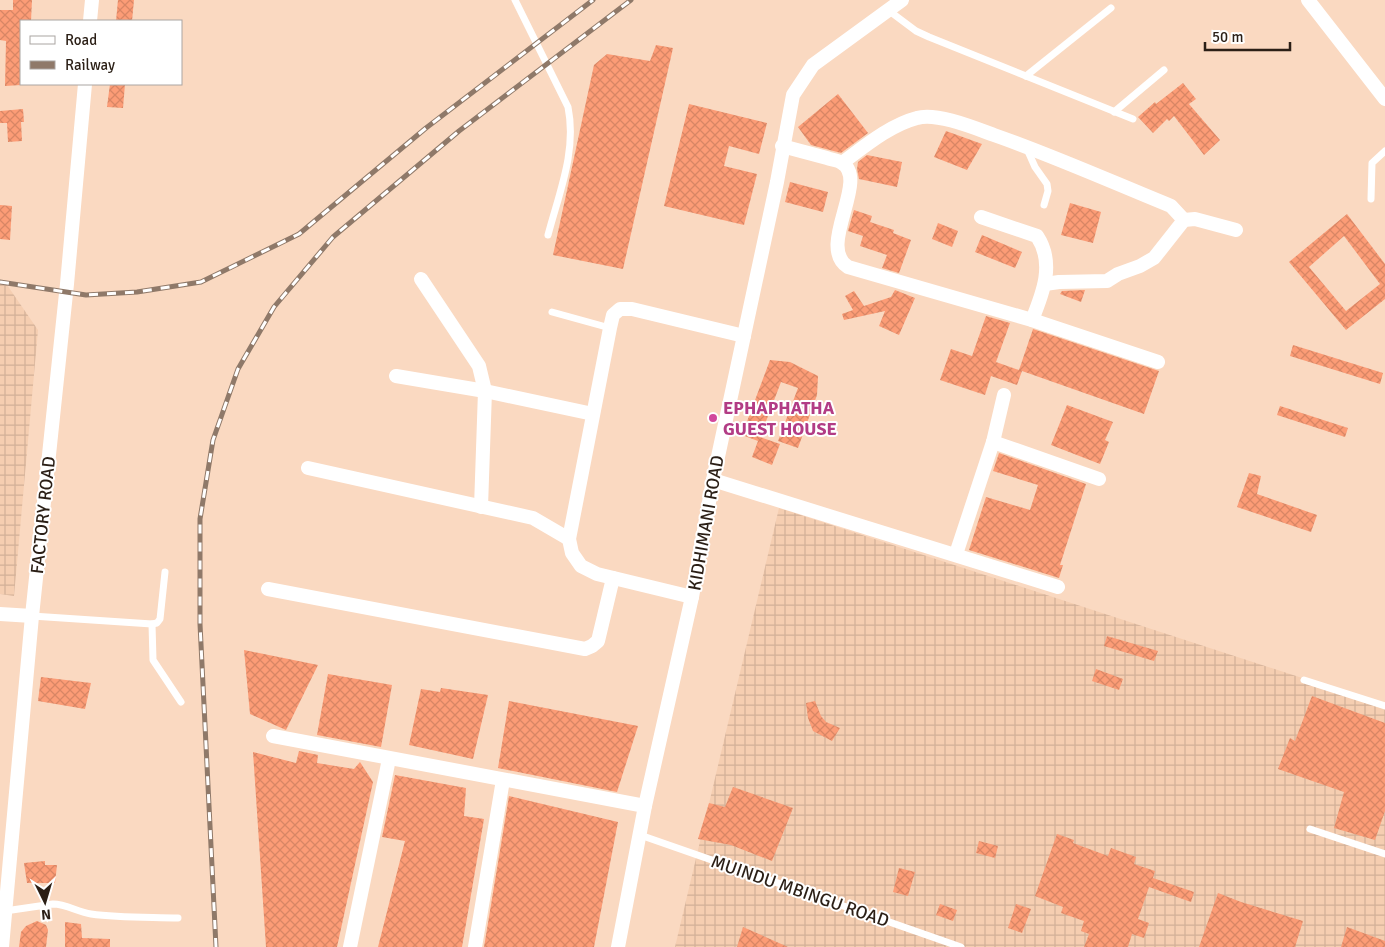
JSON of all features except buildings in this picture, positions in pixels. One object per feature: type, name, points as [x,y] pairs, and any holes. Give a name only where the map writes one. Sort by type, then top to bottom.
[{"type":"street","points":[[90,20],[92,0]]},
{"type":"street","name":"KIDHIMANI ROAD","points":[[618,947],[645,806],[692,597],[713,480],[777,182],[782,146],[793,95],[813,65],[902,0]]},
{"type":"street","points":[[1308,0],[1385,99]]},
{"type":"street","name":"FACTORY ROAD","points":[[2,947],[32,616],[67,284],[85,85]]},
{"type":"street","points":[[842,162],[873,140],[902,124],[928,116],[964,124],[1026,146],[1170,206],[1184,220],[1195,220],[1236,230]]},
{"type":"street","points":[[782,146],[842,162],[849,170],[852,183],[838,235],[841,261],[848,268],[1032,320],[1158,362]]},
{"type":"street","points":[[981,217],[1037,236],[1044,251],[1046,269],[1045,284],[1032,320]]},
{"type":"street","points":[[1045,284],[1107,280],[1140,266],[1154,258],[1184,220]]},
{"type":"street","points":[[421,279],[480,366],[485,391],[481,507]]},
{"type":"street","points":[[692,597],[596,574],[581,566],[572,553],[569,539],[612,315],[620,308],[632,309],[744,336]]},
{"type":"street","points":[[396,376],[485,391],[593,414]]},
{"type":"street","points":[[956,554],[993,442],[1004,396]]},
{"type":"street","points":[[993,442],[1099,479]]},
{"type":"street","points":[[308,468],[533,518],[569,539]]},
{"type":"street","points":[[713,480],[1058,587]]},
{"type":"street","points":[[268,589],[584,649],[598,641],[613,578]]},
{"type":"street","points":[[0,614],[32,616]]},
{"type":"street","points":[[272,736],[645,806]]},
{"type":"street","points":[[350,947],[389,759]]},
{"type":"street","points":[[475,947],[503,780]]},
{"type":"lane","points":[[515,0],[565,101],[571,122],[568,160],[548,235]]},
{"type":"lane","points":[[1026,76],[1111,8]]},
{"type":"lane","points":[[888,10],[929,37],[1133,119]]},
{"type":"lane","points":[[1114,112],[1164,70]]},
{"type":"lane","points":[[1026,146],[1035,167],[1047,184],[1048,190],[1044,205]]},
{"type":"lane","points":[[1371,199],[1372,162],[1385,151]]},
{"type":"lane","points":[[552,312],[610,328]]},
{"type":"lane","points":[[32,616],[157,623],[160,619],[165,572]]},
{"type":"lane","points":[[152,624],[153,660],[181,702]]},
{"type":"lane","points":[[1304,680],[1385,706]]},
{"type":"lane","points":[[1310,829],[1385,854]]},
{"type":"lane","name":"MUINDU MBINGU ROAD","points":[[640,835],[961,947]]},
{"type":"lane","points":[[5,911],[60,904],[81,913],[101,916],[178,918]]},
{"type":"shaded area","points":[[0,281],[5,282],[38,330],[14,596],[0,594]]},
{"type":"shaded area","points":[[779,508],[1385,705],[1385,947],[675,947]]},
{"type":"railway","points":[[0,282],[86,295],[137,292],[201,282],[299,234],[426,128],[593,0]]},
{"type":"railway","points":[[216,947],[200,624],[200,519],[213,440],[238,369],[274,307],[333,237],[459,131],[631,0]]},
{"type":"place","name":"EPHAPHATHA GUEST HOUSE","points":[[713,418]]}]
